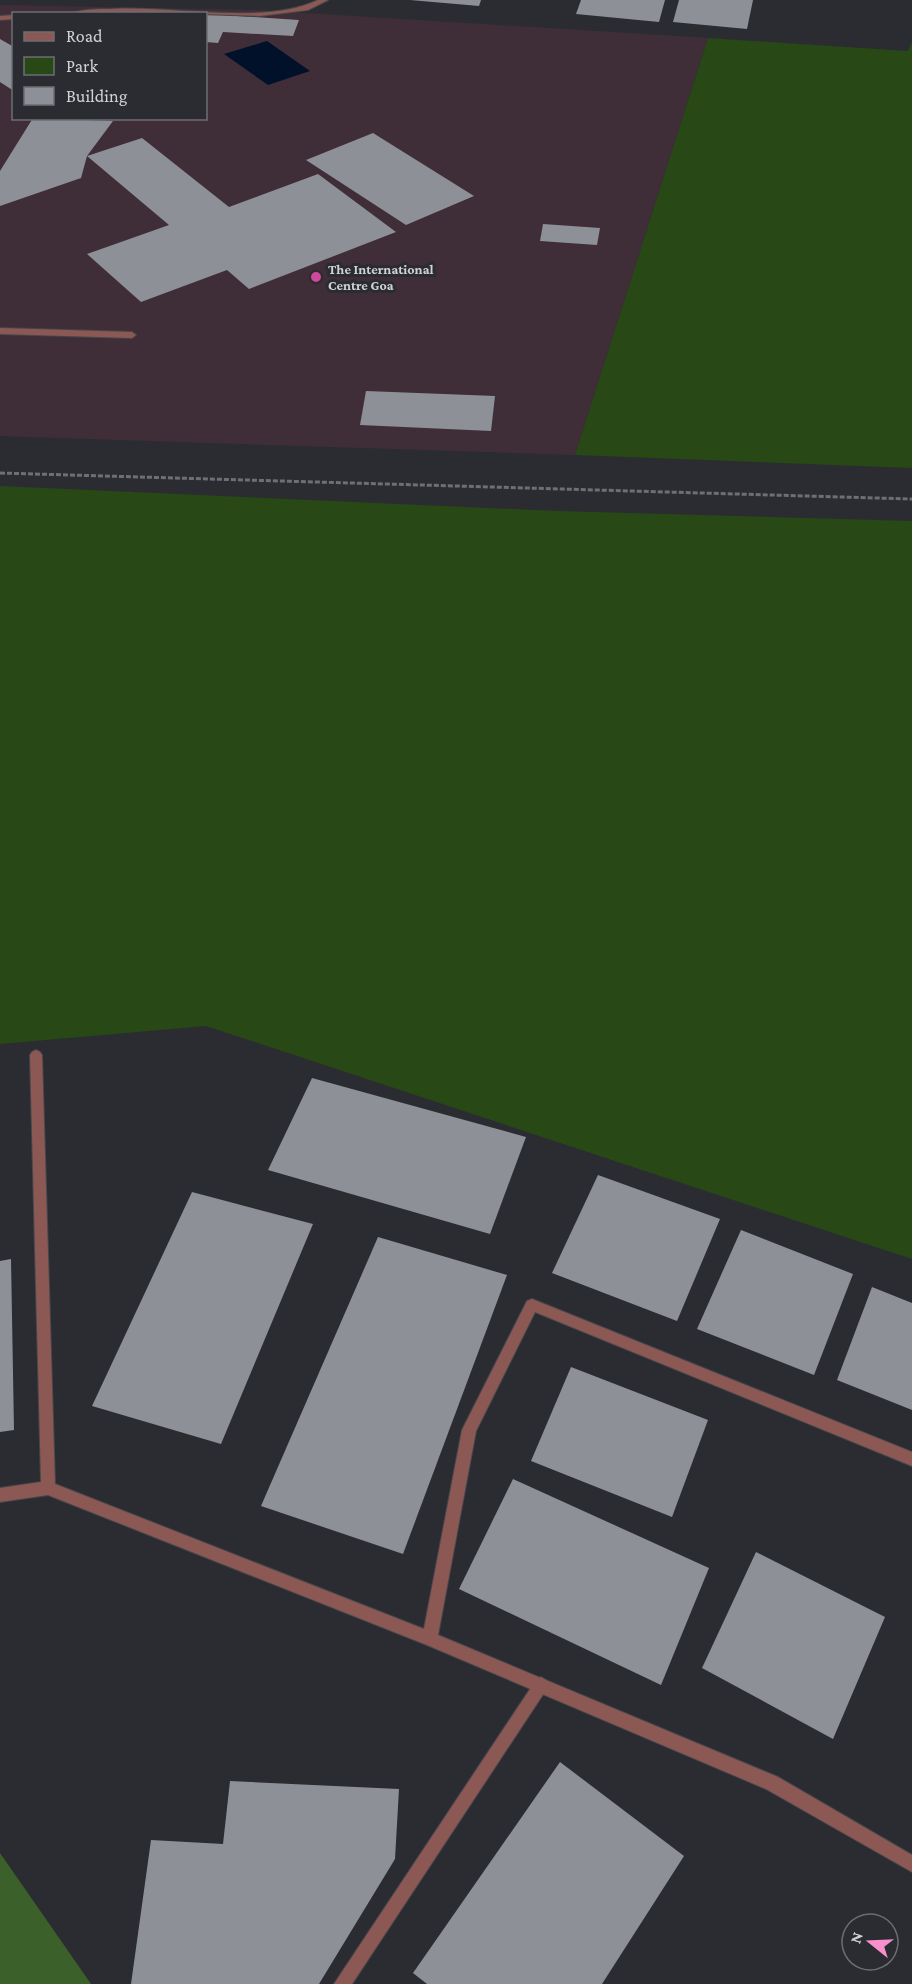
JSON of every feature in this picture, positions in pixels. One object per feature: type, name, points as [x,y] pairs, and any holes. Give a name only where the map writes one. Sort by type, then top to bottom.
[{"type":"street","points":[[207,12],[271,14],[303,9],[324,0]]},
{"type":"street","points":[[102,12],[131,10],[201,12]]},
{"type":"street","points":[[0,331],[132,335]]},
{"type":"street","points":[[36,1055],[48,1488]]},
{"type":"street","points":[[430,1639],[469,1430],[532,1305],[912,1459]]},
{"type":"street","points":[[0,1495],[48,1488],[430,1639],[772,1783],[912,1864]]},
{"type":"street","points":[[342,1984],[541,1685]]},
{"type":"path","points":[[0,473],[912,499]]},
{"type":"shaded area","name":"The International Centre Goa","points":[[0,5],[257,10],[708,38],[575,455],[0,436]]},
{"type":"green space","points":[[708,38],[908,51],[912,42],[912,468],[575,455]]},
{"type":"green space","points":[[0,486],[557,511],[912,521],[912,1259],[206,1026],[0,1044]]},
{"type":"green space","points":[[0,1853],[91,1984],[0,1984]]},
{"type":"water","points":[[267,41],[310,71],[268,85],[224,54]]},
{"type":"building","points":[[410,0],[481,0],[479,6]]},
{"type":"building","points":[[581,0],[665,0],[659,22],[576,14]]},
{"type":"building","points":[[679,0],[753,0],[747,29],[673,22]]},
{"type":"building","points":[[207,14],[299,20],[293,36],[223,32],[218,43],[207,42]]},
{"type":"building","points":[[0,39],[12,46],[12,90],[0,82]]},
{"type":"building","points":[[32,120],[113,121],[87,156],[81,178],[0,206],[0,171]]},
{"type":"building","points":[[373,133],[474,196],[406,225],[306,160]]},
{"type":"building","points":[[142,138],[229,207],[318,174],[396,232],[249,289],[227,270],[141,302],[87,254],[169,225],[87,156]]},
{"type":"building","points":[[543,224],[600,228],[597,245],[540,241]]},
{"type":"building","points":[[366,391],[495,396],[491,431],[360,425]]},
{"type":"building","points":[[312,1078],[526,1137],[490,1234],[268,1170]]},
{"type":"building","points":[[598,1175],[720,1219],[677,1321],[552,1273]]},
{"type":"building","points":[[192,1192],[313,1224],[221,1444],[92,1406]]},
{"type":"building","points":[[741,1230],[853,1274],[814,1375],[697,1329]]},
{"type":"building","points":[[378,1237],[507,1275],[403,1554],[261,1506]]},
{"type":"building","points":[[11,1259],[14,1430],[0,1432],[0,1261]]},
{"type":"building","points":[[872,1287],[912,1303],[912,1410],[837,1380]]},
{"type":"building","points":[[571,1367],[708,1420],[672,1517],[531,1461]]},
{"type":"building","points":[[513,1479],[709,1568],[661,1685],[459,1589]]},
{"type":"building","points":[[756,1552],[885,1617],[833,1739],[702,1668]]},
{"type":"building","points":[[560,1762],[684,1856],[602,1984],[427,1984],[413,1973]]},
{"type":"building","points":[[230,1781],[399,1789],[395,1859],[319,1984],[131,1984],[151,1840],[223,1844]]},
{"type":"place","name":"The International Centre Goa","points":[[316,277]]}]
